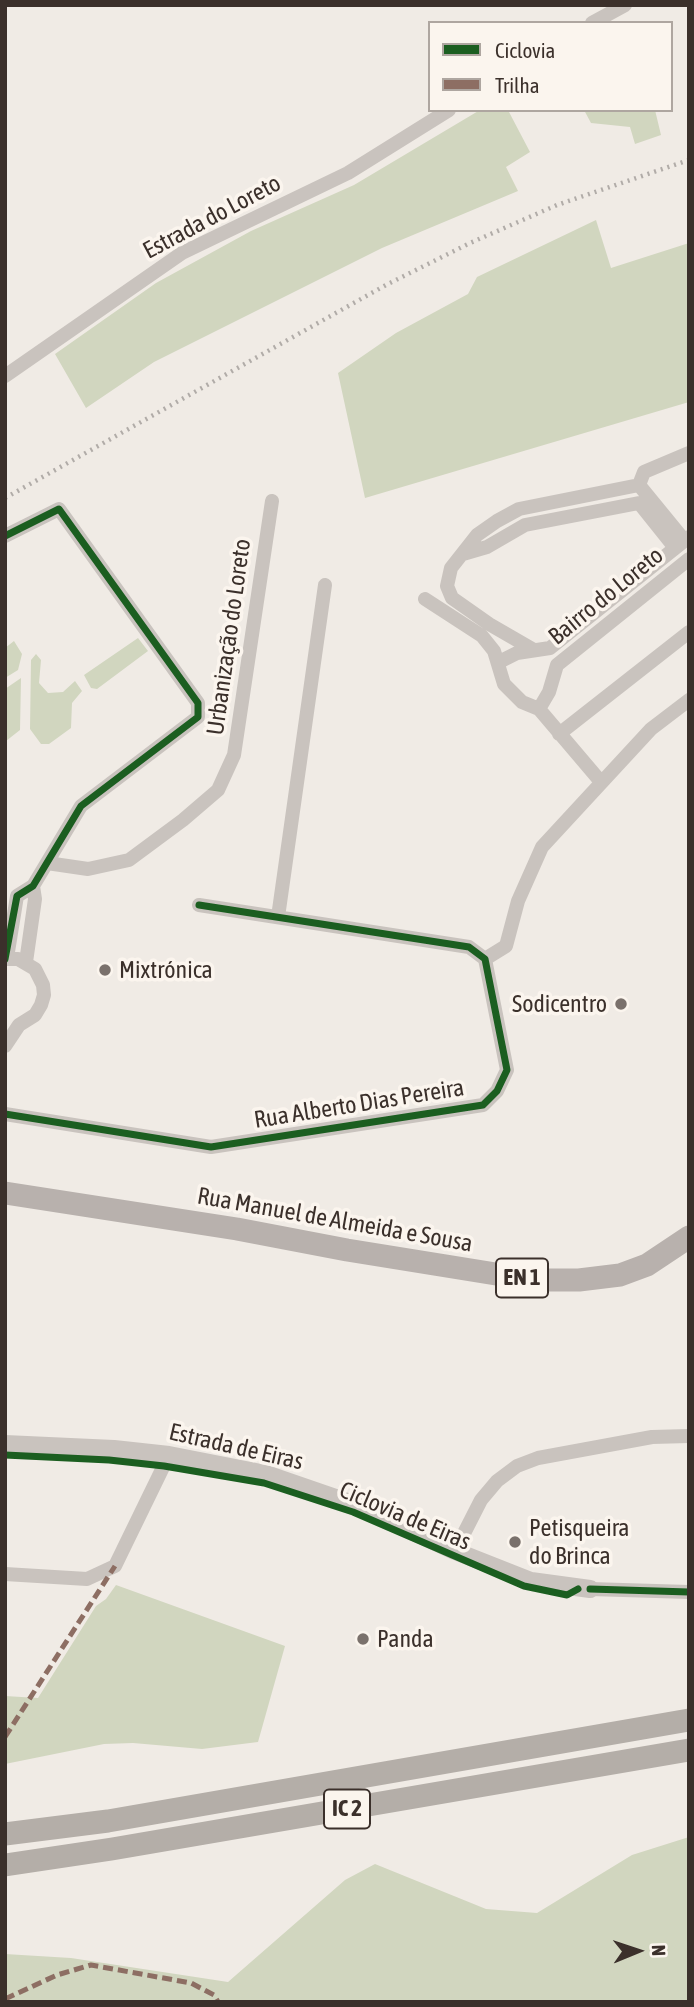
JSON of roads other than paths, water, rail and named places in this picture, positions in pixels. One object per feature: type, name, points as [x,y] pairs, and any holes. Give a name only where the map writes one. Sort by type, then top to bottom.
[{"type":"highway","name":"IC 2","points":[[5,1834],[158,1813],[689,1720]]},
{"type":"highway","name":"IC 2","points":[[5,1865],[138,1845],[689,1750]]},
{"type":"main road","name":"Rua Manuel de Almeida e Sousa","points":[[5,1194],[237,1229],[346,1250],[533,1280],[579,1280],[620,1275],[647,1265],[689,1237]]},
{"type":"street","points":[[596,21],[625,5]]},
{"type":"street","name":"Estrada do Loreto","points":[[5,376],[182,253],[348,173],[446,112]]},
{"type":"street","name":"Bairro do Loreto","points":[[639,485],[644,472],[689,453]]},
{"type":"street","name":"Bairro do Loreto","points":[[639,485],[683,542]]},
{"type":"street","name":"Bairro do Loreto","points":[[534,650],[489,624],[452,598],[447,586],[451,568],[477,535],[519,509],[639,485]]},
{"type":"street","name":"Urbanização do Loreto","points":[[47,863],[88,869],[129,860],[218,790],[234,755],[272,500]]},
{"type":"street","name":"Bairro do Loreto","points":[[461,554],[486,547],[525,525],[639,503],[683,542]]},
{"type":"street","points":[[5,536],[59,509],[198,703],[198,717],[81,806],[33,886],[17,895],[6,959],[26,962],[35,969],[43,985],[41,1005],[35,1015],[19,1025],[5,1046]]},
{"type":"street","name":"Bairro do Loreto","points":[[499,662],[517,653],[550,648],[683,542]]},
{"type":"street","name":"Bairro do Loreto","points":[[539,709],[549,692],[557,665],[689,559]]},
{"type":"street","points":[[278,917],[325,584]]},
{"type":"street","points":[[425,599],[482,636],[499,662],[503,684],[522,702],[539,709],[601,782]]},
{"type":"street","points":[[559,734],[689,632]]},
{"type":"street","points":[[199,905],[469,947],[485,959],[506,946],[517,901],[542,847],[651,729],[689,700]]},
{"type":"street","points":[[26,962],[35,899],[33,886]]},
{"type":"street","name":"Rua Alberto Dias Pereira","points":[[5,1114],[211,1147],[482,1105],[497,1091],[507,1070],[485,959]]},
{"type":"street","points":[[455,1551],[481,1500],[497,1481],[517,1466],[538,1458],[652,1437],[689,1436]]},
{"type":"street","name":"Estrada de Eiras","points":[[5,1444],[114,1449],[169,1455],[279,1479],[356,1504],[455,1551],[531,1581],[590,1589],[689,1592]]},
{"type":"street","points":[[5,1574],[87,1579],[115,1566],[169,1455]]},
{"type":"railway","points":[[5,498],[386,285],[470,243],[557,205],[689,160]]},
{"type":"place","name":"Mixtrónica","points":[[105,970]]},
{"type":"place","name":"Sodicentro","points":[[621,1004]]},
{"type":"place","name":"Petisqueira do Brinca","points":[[515,1542]]},
{"type":"place","name":"Panda","points":[[363,1639]]}]
